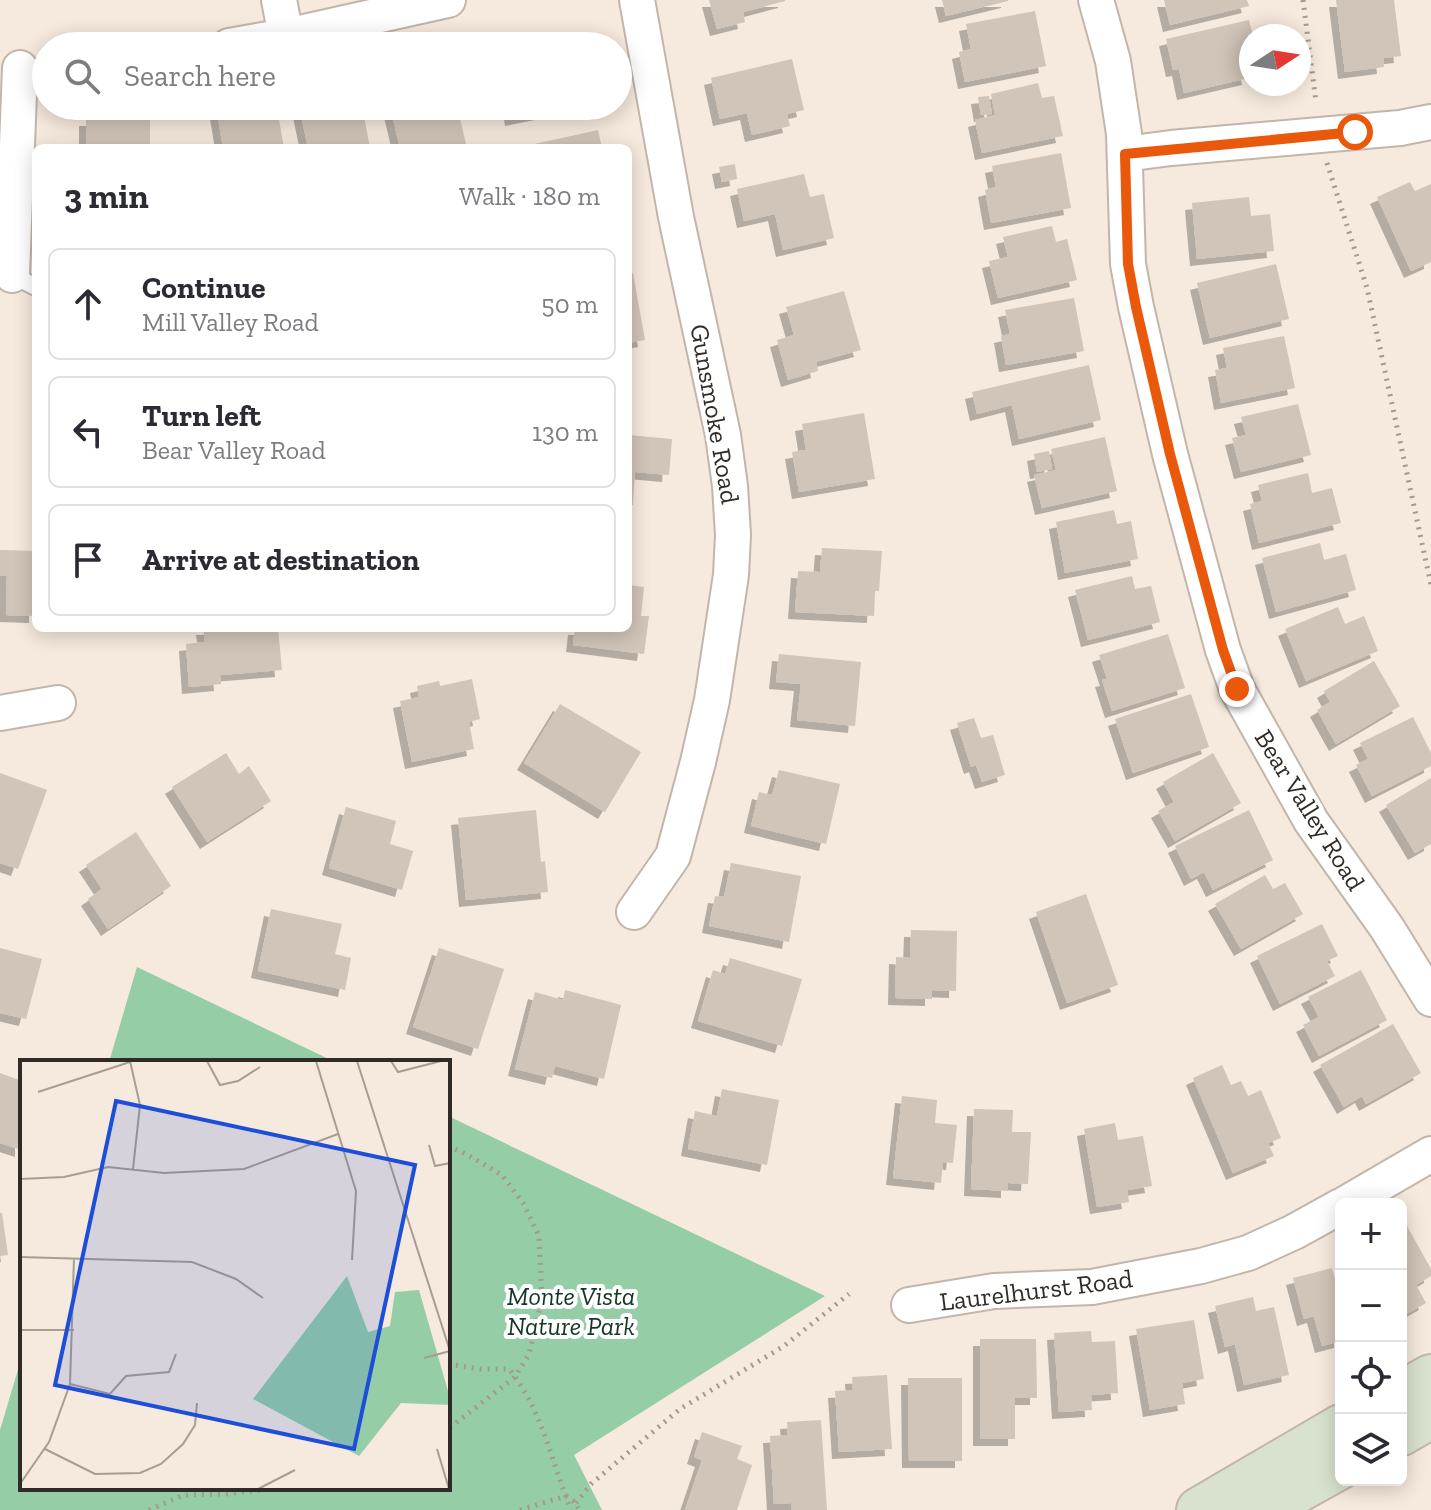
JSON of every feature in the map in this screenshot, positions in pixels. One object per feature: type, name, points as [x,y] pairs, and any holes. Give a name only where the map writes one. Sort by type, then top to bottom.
[{"type":"main road","points":[[1407,1391],[1431,1377]]},
{"type":"main road","points":[[1407,1430],[1431,1416]]},
{"type":"main road","points":[[1199,1510],[1335,1431]]},
{"type":"main road","points":[[1262,1510],[1335,1469]]},
{"type":"street","points":[[279,0],[285,32]]},
{"type":"street","points":[[304,32],[448,0]]},
{"type":"street","name":"Gunsmoke Road","points":[[634,912],[673,856],[698,762],[712,700],[731,575],[733,535],[723,435],[676,217],[637,0]]},
{"type":"street","name":"Bear Valley Road","points":[[1096,0],[1113,61],[1124,134],[1128,264],[1136,307],[1170,454],[1223,650],[1237,689],[1311,821],[1387,928],[1431,999]]},
{"type":"street","points":[[22,68],[24,281]]},
{"type":"street","points":[[1125,154],[1400,128],[1431,122]]},
{"type":"street","points":[[0,713],[58,703]]},
{"type":"street","name":"Laurelhurst Road","points":[[1355,1198],[1431,1154]]},
{"type":"street","name":"Laurelhurst Road","points":[[909,1305],[994,1291],[1092,1287],[1201,1266],[1248,1253],[1335,1209]]},
{"type":"path","points":[[1303,0],[1316,102]]},
{"type":"path","points":[[1326,159],[1367,288],[1431,585]]},
{"type":"path","points":[[450,1147],[502,1175],[523,1203],[539,1236],[542,1299],[529,1354],[515,1377],[450,1427]]},
{"type":"path","points":[[566,1496],[577,1507],[591,1484],[680,1409],[784,1346],[849,1294]]},
{"type":"path","points":[[450,1364],[509,1369],[521,1384],[543,1427],[571,1510]]},
{"type":"path","points":[[180,1490],[184,1495]]},
{"type":"path","points":[[149,1510],[184,1495],[260,1490]]},
{"type":"path","points":[[520,1510],[566,1496]]},
{"type":"green space","points":[[137,967],[331,1060],[110,1060]]},
{"type":"green space","name":"Monte Vista Nature Park","points":[[450,1117],[825,1296],[574,1455],[602,1510],[0,1510],[0,1430],[20,1363],[20,1490],[450,1490]]},
{"type":"building","points":[[709,0],[785,1],[743,12],[745,22],[717,29]]},
{"type":"building","points":[[942,0],[1008,0],[1008,1],[946,16]]},
{"type":"building","points":[[1164,0],[1247,0],[1249,6],[1170,25]]},
{"type":"building","points":[[1336,0],[1394,0],[1401,56],[1383,58],[1384,67],[1345,72]]},
{"type":"building","points":[[1035,11],[1046,66],[965,82],[959,52],[971,49],[966,24]]},
{"type":"building","points":[[1249,20],[1250,24],[1239,24],[1239,80],[1184,93],[1179,69],[1173,70],[1166,39]]},
{"type":"building","points":[[792,59],[804,110],[787,114],[790,126],[752,135],[747,113],[720,119],[711,78]]},
{"type":"building","points":[[1038,83],[1042,98],[1054,96],[1063,136],[982,153],[975,120],[995,115],[991,94]]},
{"type":"building","points":[[989,96],[992,114],[981,115],[978,97]]},
{"type":"building","points":[[86,120],[150,120],[150,144],[86,144]]},
{"type":"building","points":[[218,120],[279,120],[283,144],[222,144]]},
{"type":"building","points":[[302,120],[365,120],[369,144],[307,144]]},
{"type":"building","points":[[393,120],[460,120],[466,144],[399,144]]},
{"type":"building","points":[[598,130],[601,144],[535,144]]},
{"type":"building","points":[[1061,153],[1071,208],[991,223],[985,190],[996,187],[992,166]]},
{"type":"building","points":[[735,164],[737,179],[722,182],[719,167]]},
{"type":"building","points":[[804,174],[810,197],[824,194],[834,238],[783,250],[775,214],[744,221],[737,189]]},
{"type":"building","points":[[1410,182],[1415,191],[1431,184],[1431,262],[1411,271],[1377,197]]},
{"type":"building","points":[[1249,197],[1251,216],[1270,214],[1274,251],[1197,259],[1192,203]]},
{"type":"building","points":[[1052,226],[1056,242],[1067,239],[1077,280],[998,298],[989,261],[1008,257],[1003,237]]},
{"type":"building","points":[[1276,264],[1289,319],[1210,338],[1197,283]]},
{"type":"building","points":[[632,273],[645,340],[632,342]]},
{"type":"building","points":[[844,291],[861,350],[816,362],[818,371],[788,380],[777,340],[794,335],[786,307]]},
{"type":"building","points":[[1074,298],[1084,351],[1006,365],[1001,336],[1010,334],[1005,310]]},
{"type":"building","points":[[1284,336],[1295,388],[1221,403],[1215,370],[1227,368],[1223,348]]},
{"type":"building","points":[[1089,365],[1101,420],[1019,439],[1012,405],[977,414],[972,392]]},
{"type":"building","points":[[1298,404],[1311,455],[1241,472],[1232,438],[1246,435],[1241,417]]},
{"type":"building","points":[[864,413],[875,479],[799,492],[792,452],[806,450],[802,424]]},
{"type":"building","points":[[632,435],[672,439],[669,475],[635,472],[633,505]]},
{"type":"building","points":[[1105,437],[1117,491],[1042,508],[1034,475],[1056,470],[1051,449]]},
{"type":"building","points":[[1049,451],[1052,469],[1037,472],[1034,454]]},
{"type":"building","points":[[1308,473],[1312,493],[1332,488],[1341,523],[1259,543],[1250,504],[1262,501],[1258,485]]},
{"type":"building","points":[[1114,510],[1117,524],[1131,521],[1138,559],[1065,573],[1056,522]]},
{"type":"building","points":[[1320,543],[1324,560],[1346,554],[1356,590],[1276,612],[1262,558]]},
{"type":"building","points":[[822,548],[882,551],[874,616],[795,612],[798,571],[820,572]]},
{"type":"building","points":[[0,550],[32,551],[32,616],[6,615],[7,576],[0,576]]},
{"type":"building","points":[[1132,576],[1135,589],[1151,586],[1160,622],[1088,640],[1075,590]]},
{"type":"building","points":[[632,586],[644,587],[641,616],[649,616],[644,654],[573,645],[575,632],[632,632]]},
{"type":"building","points":[[1338,607],[1345,624],[1364,616],[1378,651],[1306,681],[1285,629]]},
{"type":"building","points":[[204,632],[278,632],[282,670],[220,675],[221,684],[189,687],[186,644],[205,642]]},
{"type":"building","points":[[1168,634],[1185,688],[1112,711],[1102,680],[1107,679],[1099,655]]},
{"type":"building","points":[[779,654],[861,662],[855,726],[797,720],[801,684],[776,682]]},
{"type":"building","points":[[1374,661],[1400,706],[1336,744],[1317,710],[1330,702],[1324,691]]},
{"type":"building","points":[[472,679],[480,719],[469,722],[474,749],[412,762],[400,701],[419,697],[417,686],[439,681],[440,686]]},
{"type":"building","points":[[1191,694],[1209,747],[1133,773],[1115,719]]},
{"type":"building","points":[[560,704],[641,752],[605,812],[524,763]]},
{"type":"building","points":[[1413,717],[1431,753],[1431,766],[1372,796],[1356,765],[1368,759],[1360,743]]},
{"type":"building","points":[[974,718],[981,738],[993,735],[1005,775],[982,782],[976,765],[971,767],[957,723]]},
{"type":"building","points":[[226,753],[239,774],[249,766],[271,801],[207,842],[172,787]]},
{"type":"building","points":[[1213,753],[1241,803],[1175,841],[1158,811],[1174,802],[1163,782]]},
{"type":"building","points":[[779,770],[840,784],[826,844],[751,826],[759,792],[772,795]]},
{"type":"building","points":[[0,773],[47,790],[18,869],[0,863]]},
{"type":"building","points":[[1431,778],[1431,844],[1415,853],[1386,805]]},
{"type":"building","points":[[346,807],[396,821],[390,844],[413,851],[402,890],[329,868]]},
{"type":"building","points":[[536,810],[541,862],[545,861],[548,892],[466,900],[458,818]]},
{"type":"building","points":[[1249,810],[1273,860],[1213,890],[1204,872],[1191,879],[1175,846]]},
{"type":"building","points":[[136,832],[171,886],[108,929],[88,899],[102,889],[86,865]]},
{"type":"building","points":[[731,863],[801,876],[789,942],[709,926],[715,896],[724,897]]},
{"type":"building","points":[[1265,875],[1273,889],[1285,883],[1303,914],[1241,949],[1215,904]]},
{"type":"building","points":[[1086,894],[1118,985],[1067,1003],[1036,912]]},
{"type":"building","points":[[271,909],[342,924],[335,954],[351,958],[345,990],[258,971]]},
{"type":"building","points":[[1322,924],[1338,956],[1327,961],[1335,976],[1280,1004],[1257,956]]},
{"type":"building","points":[[911,930],[957,931],[956,991],[932,990],[932,999],[895,998],[896,957],[910,958]]},
{"type":"building","points":[[0,948],[42,959],[26,1019],[0,1013]]},
{"type":"building","points":[[439,948],[504,969],[478,1049],[413,1027]]},
{"type":"building","points":[[730,958],[802,979],[782,1046],[698,1021],[713,970],[725,974]]},
{"type":"building","points":[[1361,970],[1387,1020],[1319,1056],[1303,1025],[1319,1017],[1308,997]]},
{"type":"building","points":[[565,990],[621,1005],[604,1079],[555,1066],[552,1078],[515,1069],[535,992],[563,1000]]},
{"type":"building","points":[[1393,1024],[1421,1073],[1366,1104],[1362,1096],[1344,1107],[1320,1065]]},
{"type":"building","points":[[1222,1065],[1231,1085],[1241,1081],[1248,1096],[1261,1090],[1281,1138],[1268,1143],[1274,1156],[1233,1173],[1193,1078]]},
{"type":"building","points":[[0,1073],[20,1080],[20,1149],[0,1143]]},
{"type":"building","points":[[722,1089],[779,1100],[767,1165],[688,1149],[695,1111],[717,1116]]},
{"type":"building","points":[[902,1096],[937,1100],[935,1123],[957,1125],[953,1163],[943,1162],[941,1183],[893,1178]]},
{"type":"building","points":[[974,1109],[1013,1110],[1012,1132],[1031,1132],[1028,1184],[1008,1183],[1008,1191],[971,1189]]},
{"type":"building","points":[[1115,1123],[1118,1140],[1143,1136],[1152,1186],[1127,1190],[1129,1202],[1097,1207],[1084,1129]]},
{"type":"building","points":[[0,1213],[8,1255],[0,1256]]},
{"type":"building","points":[[1407,1226],[1431,1269],[1431,1276],[1416,1285],[1426,1303],[1407,1314]]},
{"type":"building","points":[[1332,1268],[1335,1279],[1335,1343],[1322,1346],[1314,1316],[1304,1319],[1293,1278]]},
{"type":"building","points":[[1253,1297],[1256,1311],[1274,1307],[1289,1375],[1244,1385],[1235,1344],[1225,1347],[1215,1306]]},
{"type":"building","points":[[1194,1320],[1204,1379],[1182,1383],[1185,1404],[1150,1410],[1136,1329]]},
{"type":"building","points":[[1091,1331],[1092,1342],[1115,1341],[1118,1393],[1091,1395],[1092,1410],[1059,1412],[1054,1333]]},
{"type":"building","points":[[980,1339],[1036,1339],[1037,1398],[1015,1398],[1015,1439],[980,1439]]},
{"type":"building","points":[[887,1375],[892,1449],[839,1452],[835,1391],[853,1390],[852,1377]]},
{"type":"building","points":[[908,1378],[962,1378],[962,1461],[909,1461]]},
{"type":"building","points":[[821,1420],[827,1510],[792,1510],[791,1503],[774,1504],[770,1436],[788,1435],[787,1422]]},
{"type":"building","points":[[702,1432],[742,1446],[737,1459],[752,1465],[737,1510],[685,1510],[702,1460],[694,1457]]},
{"type":"route","points":[[1237,689],[1223,650],[1170,454],[1136,307],[1128,264],[1125,154],[1355,132]]}]
